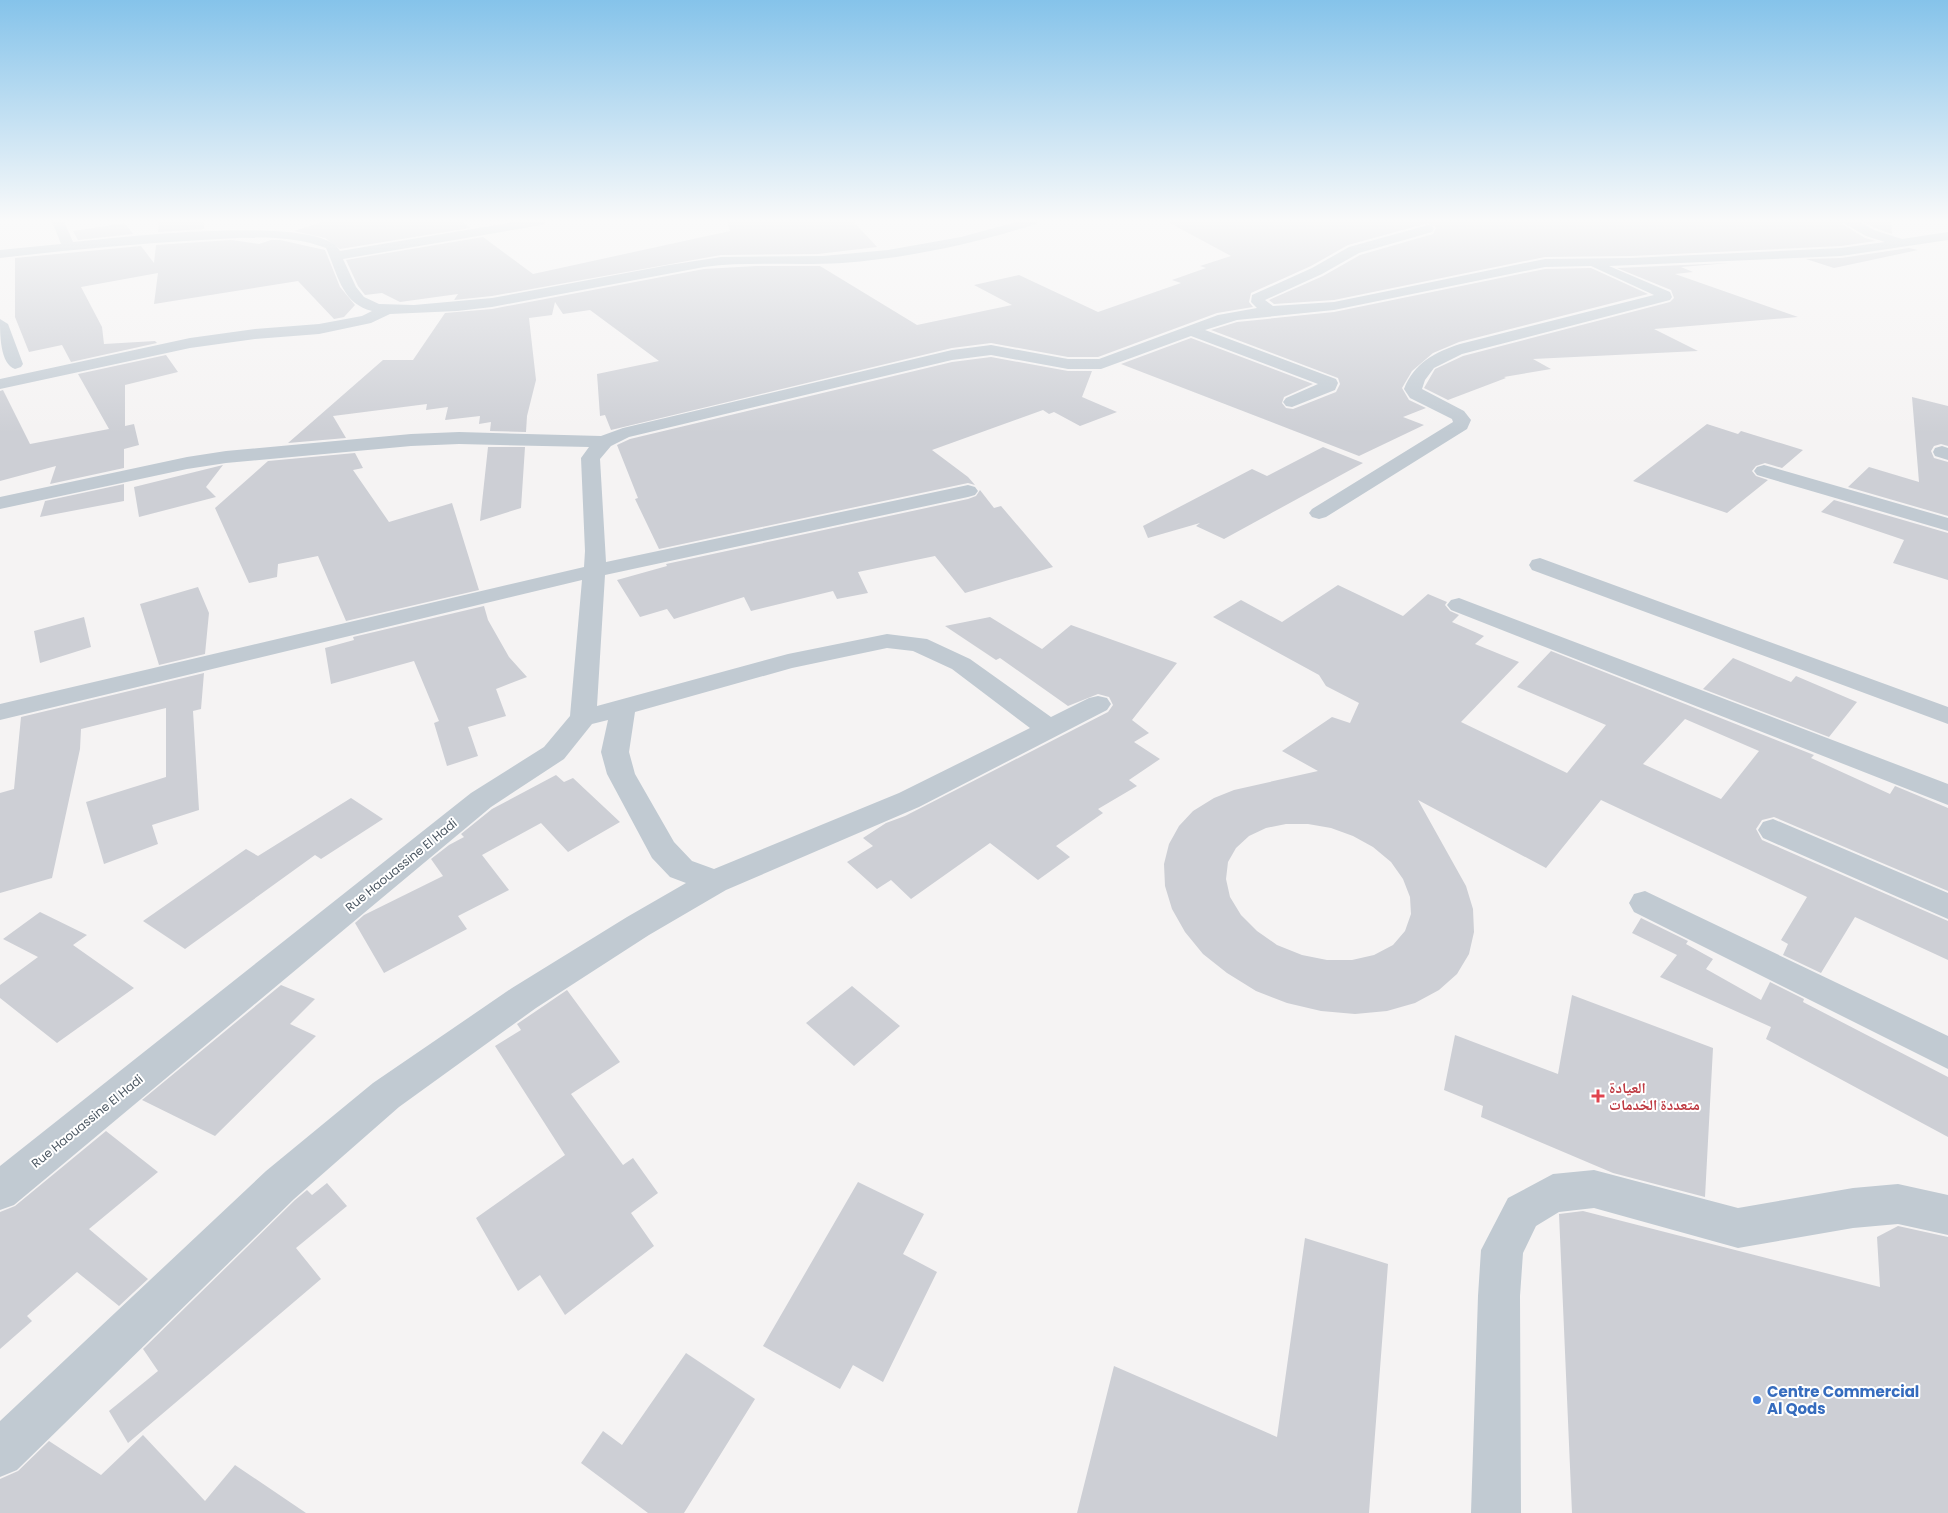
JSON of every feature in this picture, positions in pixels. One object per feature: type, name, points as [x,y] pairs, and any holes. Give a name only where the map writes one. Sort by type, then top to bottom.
[{"type":"street","points":[[351,292],[364,304],[387,310],[438,309],[481,304],[548,292]]},
{"type":"street","points":[[1270,311],[1258,302],[1257,298],[1271,292]]},
{"type":"street","points":[[1049,729],[961,664],[918,644],[887,641],[788,661],[583,718],[596,551],[590,458],[604,442],[623,433],[952,355],[991,350],[1068,364],[1101,364],[1230,316],[1334,306],[1402,292]]},
{"type":"street","points":[[1319,513],[1461,425],[1462,420],[1458,415],[1416,394],[1413,389],[1422,374],[1437,359],[1448,352],[1665,297],[1655,292]]},
{"type":"street","points":[[0,384],[190,343],[255,334],[319,329],[366,320],[387,310]]},
{"type":"street","points":[[0,324],[15,364]]},
{"type":"street","points":[[1190,330],[1330,383],[1329,386],[1292,402]]},
{"type":"street","points":[[0,504],[187,463],[226,457],[449,438],[604,442]]},
{"type":"street","points":[[1764,470],[1948,525]]},
{"type":"street","points":[[0,712],[593,571],[968,491]]},
{"type":"street","points":[[1540,565],[1948,716]]},
{"type":"street","points":[[1460,605],[1948,796]]},
{"type":"street","points":[[0,1453],[280,1185],[386,1095],[524,998],[638,926],[715,882],[909,800],[1098,704]]},
{"type":"street","points":[[623,708],[615,752],[621,774],[663,850],[681,869],[715,882]]},
{"type":"street","name":"Rue Haouassine El Hadi","points":[[0,1191],[481,800],[554,753],[583,718]]},
{"type":"street","points":[[1773,830],[1948,907]]},
{"type":"street","points":[[1645,903],[1948,1053]]},
{"type":"street","points":[[1496,1513],[1499,1296],[1502,1250],[1522,1212],[1553,1193],[1594,1189],[1738,1228],[1853,1208],[1898,1204],[1948,1215]]},
{"type":"building","points":[[15,292],[83,292],[102,327],[104,344],[155,341],[157,343],[71,362],[62,345],[29,352],[15,317]]},
{"type":"building","points":[[156,292],[232,292],[154,304]]},
{"type":"building","points":[[308,292],[344,292],[355,305],[344,317],[334,319]]},
{"type":"building","points":[[362,292],[517,292],[454,300],[458,294],[400,302],[382,293],[365,295]]},
{"type":"building","points":[[584,292],[862,292],[917,325],[1012,305],[987,292],[1054,292],[1098,312],[1156,292],[1254,292],[1251,293],[1249,302],[1253,307],[1217,313],[1098,357],[1068,357],[991,343],[952,348],[611,430],[605,415],[600,416],[597,374],[659,361],[590,310],[563,314],[555,302],[552,315],[529,318],[536,380],[527,416],[526,432],[490,431],[491,422],[479,424],[480,416],[445,420],[448,407],[426,410],[427,404],[333,416],[346,438],[288,443],[383,360],[413,360],[445,313],[492,309]]},
{"type":"building","points":[[1288,292],[1375,292],[1334,300],[1274,304],[1269,300]]},
{"type":"building","points":[[1434,292],[1643,292],[1648,294],[1459,342],[1433,353],[1412,371],[1402,388],[1409,400],[1426,408],[1403,417],[1424,425],[1359,456],[1121,364],[1191,338],[1313,384],[1284,397],[1282,403],[1286,408],[1293,409],[1336,392],[1340,384],[1338,378],[1211,330],[1237,322],[1334,312]]},
{"type":"building","points":[[1672,292],[1725,292],[1798,317],[1654,329],[1698,351],[1533,359],[1551,369],[1504,377],[1506,378],[1448,400],[1424,388],[1435,369],[1463,356],[1670,302],[1674,298]]},
{"type":"building","points":[[166,355],[178,372],[125,385],[125,426],[134,424],[139,445],[124,449],[124,468],[50,484],[56,466],[0,481],[0,391],[3,390],[30,444],[109,429],[78,374]]},
{"type":"building","points":[[991,357],[1068,371],[1092,371],[1082,397],[1117,412],[1080,426],[1054,412],[1049,414],[1043,410],[932,450],[968,477],[975,485],[968,483],[659,549],[635,499],[638,498],[617,445],[630,439],[952,362]]},
{"type":"building","points":[[1912,397],[1948,406],[1948,446],[1941,444],[1934,446],[1931,451],[1934,458],[1948,462],[1948,516],[1848,487],[1869,467],[1919,482]]},
{"type":"building","points":[[1707,424],[1738,434],[1741,431],[1803,450],[1782,468],[1765,463],[1756,466],[1752,471],[1756,476],[1768,480],[1727,513],[1633,481]]},
{"type":"building","points":[[488,447],[525,447],[521,508],[480,521]]},
{"type":"building","points":[[1323,447],[1363,463],[1224,539],[1196,526],[1200,523],[1148,538],[1143,526],[1252,469],[1267,476]]},
{"type":"building","points":[[355,453],[363,468],[353,470],[389,522],[452,503],[479,590],[346,621],[318,556],[278,564],[277,577],[249,583],[215,508],[268,461]]},
{"type":"building","points":[[223,465],[206,487],[216,497],[139,517],[134,487]]},
{"type":"building","points":[[124,484],[124,501],[40,517],[45,501]]},
{"type":"building","points":[[980,490],[994,508],[1001,506],[1053,567],[965,593],[935,556],[858,572],[868,593],[837,599],[833,591],[751,611],[744,597],[674,619],[667,609],[640,617],[617,580],[667,566],[666,564],[968,499],[976,496]]},
{"type":"building","points":[[1834,500],[1948,533],[1948,580],[1893,563],[1904,540],[1821,512]]},
{"type":"building","points":[[1338,585],[1403,616],[1428,594],[1447,602],[1445,605],[1450,611],[1459,615],[1452,622],[1484,636],[1475,644],[1519,662],[1461,722],[1567,773],[1606,725],[1517,687],[1551,651],[1814,755],[1811,758],[1890,794],[1895,786],[1948,808],[1948,891],[1774,817],[1762,820],[1756,829],[1762,840],[1948,921],[1948,960],[1855,917],[1821,973],[1783,955],[1788,944],[1781,940],[1807,897],[1601,800],[1546,868],[1418,800],[1466,886],[1473,909],[1474,932],[1469,954],[1457,974],[1439,990],[1415,1003],[1387,1011],[1355,1014],[1321,1011],[1287,1003],[1256,991],[1227,973],[1203,954],[1185,932],[1172,909],[1165,886],[1164,864],[1169,844],[1179,826],[1193,811],[1214,798],[1234,790],[1318,771],[1282,751],[1332,717],[1350,723],[1359,703],[1326,686],[1319,675],[1213,617],[1241,600],[1282,622]],"holes":[[[1685,719],[1759,751],[1721,799],[1643,764]],[[1286,824],[1308,824],[1331,828],[1353,836],[1373,847],[1391,862],[1403,879],[1410,897],[1411,914],[1405,931],[1393,945],[1374,955],[1352,960],[1327,960],[1302,955],[1277,945],[1257,931],[1241,915],[1230,897],[1226,879],[1228,862],[1236,848],[1249,836],[1266,828]]]},
{"type":"building","points":[[198,587],[209,613],[205,654],[159,665],[140,604]]},
{"type":"building","points":[[484,606],[488,620],[509,657],[527,677],[496,689],[506,716],[468,727],[478,756],[447,766],[434,723],[439,721],[414,661],[331,684],[325,648],[354,640],[353,637]]},
{"type":"building","points":[[84,617],[91,647],[40,663],[34,631]]},
{"type":"building","points":[[990,617],[1042,649],[1071,625],[1177,663],[1132,720],[1149,733],[1134,742],[1160,759],[1129,780],[1137,786],[1098,809],[1103,813],[1056,846],[1070,857],[1038,880],[990,843],[911,899],[891,880],[877,889],[847,862],[873,846],[863,838],[886,823],[905,816],[1108,712],[1113,705],[1109,697],[1098,694],[1068,706],[1000,658],[996,660],[945,626]]},
{"type":"building","points":[[1733,658],[1791,682],[1796,676],[1857,702],[1829,737],[1703,689]]},
{"type":"building","points":[[204,673],[201,709],[193,711],[199,810],[152,825],[158,844],[104,864],[86,802],[166,777],[166,708],[81,729],[80,749],[52,878],[0,893],[0,793],[14,789],[21,717]]},
{"type":"building","points":[[556,775],[564,782],[573,778],[620,822],[568,852],[541,823],[482,855],[509,890],[458,916],[467,929],[384,973],[355,923],[364,915],[443,876],[431,859],[449,845],[464,837],[461,834],[492,809]]},
{"type":"building","points":[[351,798],[383,819],[321,859],[315,855],[185,949],[143,921],[246,849],[258,856]]},
{"type":"building","points":[[40,912],[87,935],[73,945],[134,988],[57,1043],[0,998],[0,985],[38,957],[3,939]]},
{"type":"building","points":[[1641,918],[1688,941],[1686,944],[1713,959],[1706,969],[1761,1000],[1770,982],[1804,999],[1803,1002],[1948,1077],[1948,1137],[1766,1039],[1771,1027],[1660,977],[1677,955],[1632,933]]},
{"type":"building","points":[[281,985],[315,999],[290,1024],[316,1036],[215,1136],[142,1100]]},
{"type":"building","points":[[852,986],[900,1026],[854,1066],[806,1023]]},
{"type":"building","points":[[567,990],[620,1062],[571,1094],[623,1165],[633,1158],[658,1193],[631,1213],[654,1246],[565,1315],[540,1275],[518,1291],[476,1218],[565,1155],[495,1046],[521,1030],[517,1024]]},
{"type":"building","name":"العيادة متعددة الخدمات","points":[[1572,995],[1713,1048],[1705,1197],[1613,1173],[1481,1117],[1483,1106],[1444,1090],[1455,1035],[1558,1074]]},
{"type":"building","points":[[106,1131],[158,1172],[89,1229],[148,1279],[119,1306],[77,1272],[27,1316],[32,1321],[0,1349],[0,1212],[15,1206]]},
{"type":"building","points":[[858,1182],[924,1214],[903,1254],[937,1272],[883,1382],[853,1365],[840,1389],[763,1346]]},
{"type":"building","points":[[327,1183],[347,1206],[296,1248],[321,1279],[128,1443],[109,1411],[158,1371],[143,1349],[295,1200],[307,1190],[312,1195]]},
{"type":"building","name":"Centre Commercial Al Qods","points":[[1583,1211],[1880,1287],[1877,1237],[1898,1226],[1948,1237],[1948,1513],[1572,1513],[1559,1214]]},
{"type":"building","points":[[1305,1238],[1388,1264],[1369,1513],[1077,1513],[1114,1366],[1277,1437]]},
{"type":"building","points":[[686,1353],[755,1399],[684,1513],[648,1513],[581,1463],[603,1431],[622,1445]]},
{"type":"building","points":[[143,1435],[205,1501],[235,1465],[306,1513],[0,1513],[0,1479],[18,1471],[49,1441],[101,1475]]},
{"type":"place","name":"العيادة متعددة الخدمات","points":[[1598,1096]]},
{"type":"place","name":"Centre Commercial Al Qods","points":[[1757,1400]]}]
